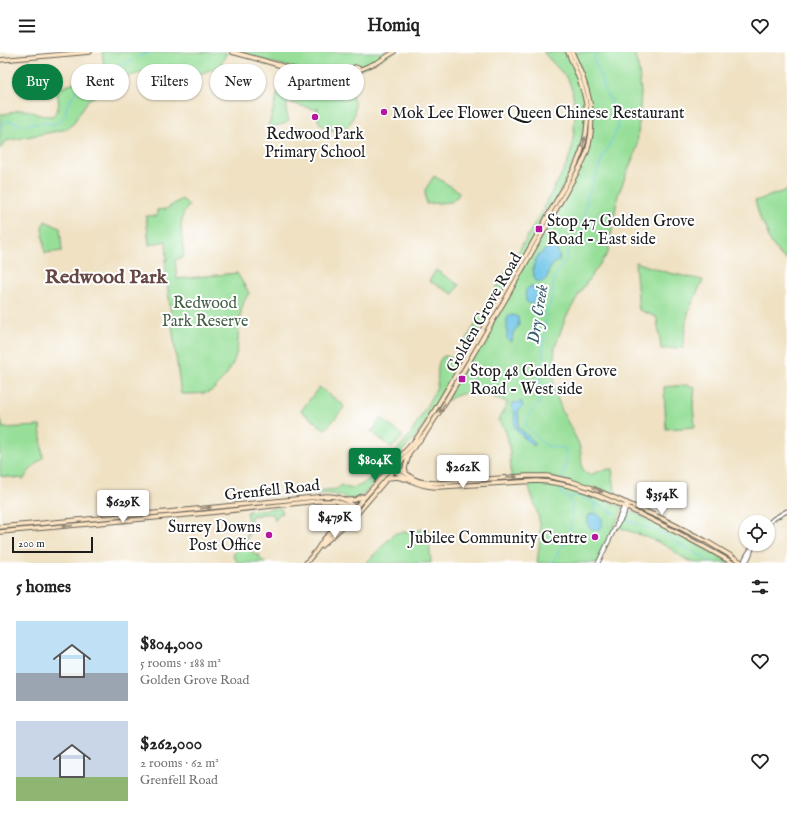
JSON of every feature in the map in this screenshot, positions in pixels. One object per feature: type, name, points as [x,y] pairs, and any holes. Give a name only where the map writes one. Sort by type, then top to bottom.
[{"type":"main road","points":[[0,60],[90,52]]},
{"type":"main road","points":[[232,52],[309,73],[330,74],[353,71],[357,73],[359,70],[378,62],[394,52]]},
{"type":"main road","name":"Golden Grove Road","points":[[306,563],[324,539],[416,439],[427,423],[524,259],[578,162],[584,144],[587,125],[587,108],[583,87],[568,52]]},
{"type":"main road","name":"Golden Grove Road","points":[[316,551],[356,515],[425,434],[440,411],[579,169],[586,154],[590,138],[591,108],[588,91],[582,72],[572,52]]},
{"type":"main road","points":[[406,473],[405,465],[410,452]]},
{"type":"main road","points":[[392,466],[412,482]]},
{"type":"main road","points":[[396,469],[406,473],[418,481],[437,483],[511,477],[547,476],[568,480],[592,488],[627,503],[680,528],[744,563]]},
{"type":"main road","points":[[388,478],[397,477],[432,487],[528,481],[558,483],[585,490],[625,507],[679,533],[733,563]]},
{"type":"main road","points":[[345,500],[355,500],[368,492]]},
{"type":"main road","name":"Grenfell Road","points":[[0,532],[53,522],[326,496],[345,500]]},
{"type":"main road","points":[[354,508],[362,506],[373,496]]},
{"type":"main road","points":[[283,500],[284,505]]},
{"type":"main road","points":[[345,500],[353,505],[354,508],[351,520]]},
{"type":"main road","name":"Grenfell Road","points":[[0,527],[54,527],[325,501],[342,503],[354,508]]},
{"type":"main road","points":[[342,503],[346,510],[344,518]]},
{"type":"main road","points":[[245,504],[245,509]]},
{"type":"main road","points":[[120,516],[120,521]]},
{"type":"main road","points":[[53,522],[54,527]]},
{"type":"street","points":[[598,563],[616,526],[620,521],[627,503]]},
{"type":"street","points":[[775,518],[787,511]]},
{"type":"street","points":[[744,563],[747,562],[751,551]]},
{"type":"green space","points":[[102,52],[227,52],[221,64],[210,64],[210,70],[202,73],[202,64],[137,64],[137,74],[129,76],[129,64],[104,64]]},
{"type":"green space","points":[[232,52],[394,52],[364,67],[364,64],[278,64]]},
{"type":"green space","points":[[543,52],[565,52],[582,89],[586,123],[584,138],[574,166],[550,209],[547,210],[543,208],[567,164],[572,148],[575,108],[572,89],[568,79]]},
{"type":"green space","points":[[572,52],[634,52],[639,71],[641,93],[637,148],[618,195],[608,253],[582,289],[566,317],[555,347],[553,373],[555,392],[563,413],[579,444],[584,472],[591,474],[612,469],[616,498],[556,478],[511,477],[508,439],[504,427],[498,420],[508,403],[476,393],[455,396],[445,402],[579,169],[590,138],[591,108]]},
{"type":"green space","points":[[71,84],[71,100],[88,100],[69,128],[6,141],[0,149],[0,114],[25,110],[36,114],[52,116],[58,108],[58,100],[63,100],[63,88]]},
{"type":"green space","points":[[276,100],[288,100],[286,111],[289,121],[284,124],[270,127],[268,126]]},
{"type":"green space","points":[[292,100],[354,100],[355,106],[351,122],[346,127],[339,130],[333,130],[324,127],[319,123],[318,107],[317,110],[291,103]]},
{"type":"green space","points":[[434,176],[458,191],[459,194],[456,198],[451,202],[426,204],[425,190]]},
{"type":"green space","points":[[787,190],[787,260],[780,255],[768,238],[767,230],[761,221],[755,201]]},
{"type":"green space","name":"Redwood Park Reserve","points":[[182,199],[189,205],[183,214],[181,226],[184,257],[175,260],[177,279],[237,273],[249,293],[242,306],[237,350],[233,362],[227,373],[216,387],[207,393],[181,394],[165,260],[167,260],[166,241],[149,245],[146,216],[157,216],[157,210],[166,209]]},
{"type":"green space","points":[[542,211],[545,214],[545,217],[514,273],[463,359],[459,360],[456,358]]},
{"type":"green space","points":[[45,221],[60,228],[62,251],[45,253],[42,227]]},
{"type":"green space","points":[[635,262],[669,273],[703,280],[689,310],[683,348],[661,349],[657,318],[639,310]]},
{"type":"green space","points":[[436,270],[459,285],[453,294],[429,281]]},
{"type":"green space","points":[[444,356],[453,359],[459,366],[426,422],[415,437],[363,495],[359,498],[352,499],[332,494],[313,494],[311,491],[337,489],[341,485],[347,488],[353,488],[361,485],[380,469],[410,435],[436,389],[438,366],[441,358]]},
{"type":"green space","points":[[687,385],[695,387],[693,406],[695,427],[666,429],[664,387]]},
{"type":"green space","points":[[319,387],[344,407],[326,429],[301,411]]},
{"type":"green space","points":[[0,417],[3,428],[40,426],[43,458],[32,467],[24,479],[0,476]]},
{"type":"green space","points":[[381,418],[403,436],[392,448],[371,431],[376,427]]},
{"type":"green space","points":[[528,481],[567,485],[623,507],[598,563],[537,563],[540,527]]},
{"type":"green space","points":[[280,508],[282,510],[282,514],[280,513],[275,520],[273,514],[253,515],[251,517],[250,532],[246,541],[249,543],[247,543],[245,540],[248,530],[248,511]]},
{"type":"green space","points":[[627,510],[689,540],[730,563],[691,562],[658,542],[618,527]]},
{"type":"green space","points":[[428,529],[431,563],[366,563],[396,533]]},
{"type":"green space","points":[[242,545],[251,549],[250,550],[256,555],[260,555],[259,558],[266,563],[238,563],[233,555]]},
{"type":"water","points":[[552,246],[558,252],[559,261],[551,267],[546,279],[541,282],[536,281],[533,269],[535,261],[537,257],[547,248]]},
{"type":"water","points":[[531,286],[534,286],[541,295],[539,301],[534,304],[526,301],[526,290]]},
{"type":"water","points":[[513,315],[518,317],[519,325],[513,333],[512,341],[510,342],[507,339],[507,319],[509,316]]},
{"type":"water","points":[[521,401],[523,406],[518,411],[518,427],[532,440],[535,444],[534,446],[515,427],[514,413],[512,409],[513,402],[518,403]]},
{"type":"water","points":[[595,513],[602,518],[602,525],[599,530],[592,530],[588,526],[588,516]]},
{"type":"waterway","name":"Dry Creek","points":[[137,57],[152,52]]},
{"type":"waterway","name":"Dry Creek","points":[[563,483],[563,473],[567,459],[564,448],[545,445],[526,426],[530,414],[539,404],[539,385],[542,369],[546,312],[552,296],[553,282],[561,266],[567,259],[568,250],[581,232],[589,192],[603,157],[618,128],[618,122],[610,114],[613,105],[604,90],[594,59],[595,52]]},
{"type":"waterway","name":"Dry Creek","points":[[0,129],[2,124],[7,121],[21,125],[34,123],[54,124],[59,122],[65,116],[67,105],[82,80],[87,75],[96,73],[105,77],[121,65],[132,60]]},
{"type":"waterway","name":"Dry Creek","points":[[554,563],[559,549],[567,543],[572,514],[572,504],[569,498],[561,492],[562,486]]},
{"type":"waterway","points":[[570,497],[577,495],[592,502],[594,504],[595,513]]},
{"type":"waterway","points":[[593,502],[616,514]]},
{"type":"waterway","points":[[625,519],[665,534],[677,543],[714,563]]},
{"type":"place","name":"Mok Lee Flower Queen Chinese Restaurant","points":[[384,112]]},
{"type":"place","name":"Redwood Park Primary School","points":[[315,117]]},
{"type":"place","name":"Stop 47 Golden Grove Road - East side","points":[[539,229]]},
{"type":"place","name":"Stop 48 Golden Grove Road - West side","points":[[462,379]]},
{"type":"place","name":"Surrey Downs Post Office","points":[[269,535]]},
{"type":"place","name":"Jubilee Community Centre","points":[[595,537]]},
{"type":"district","name":"Redwood Park","points":[[106,276]]}]
